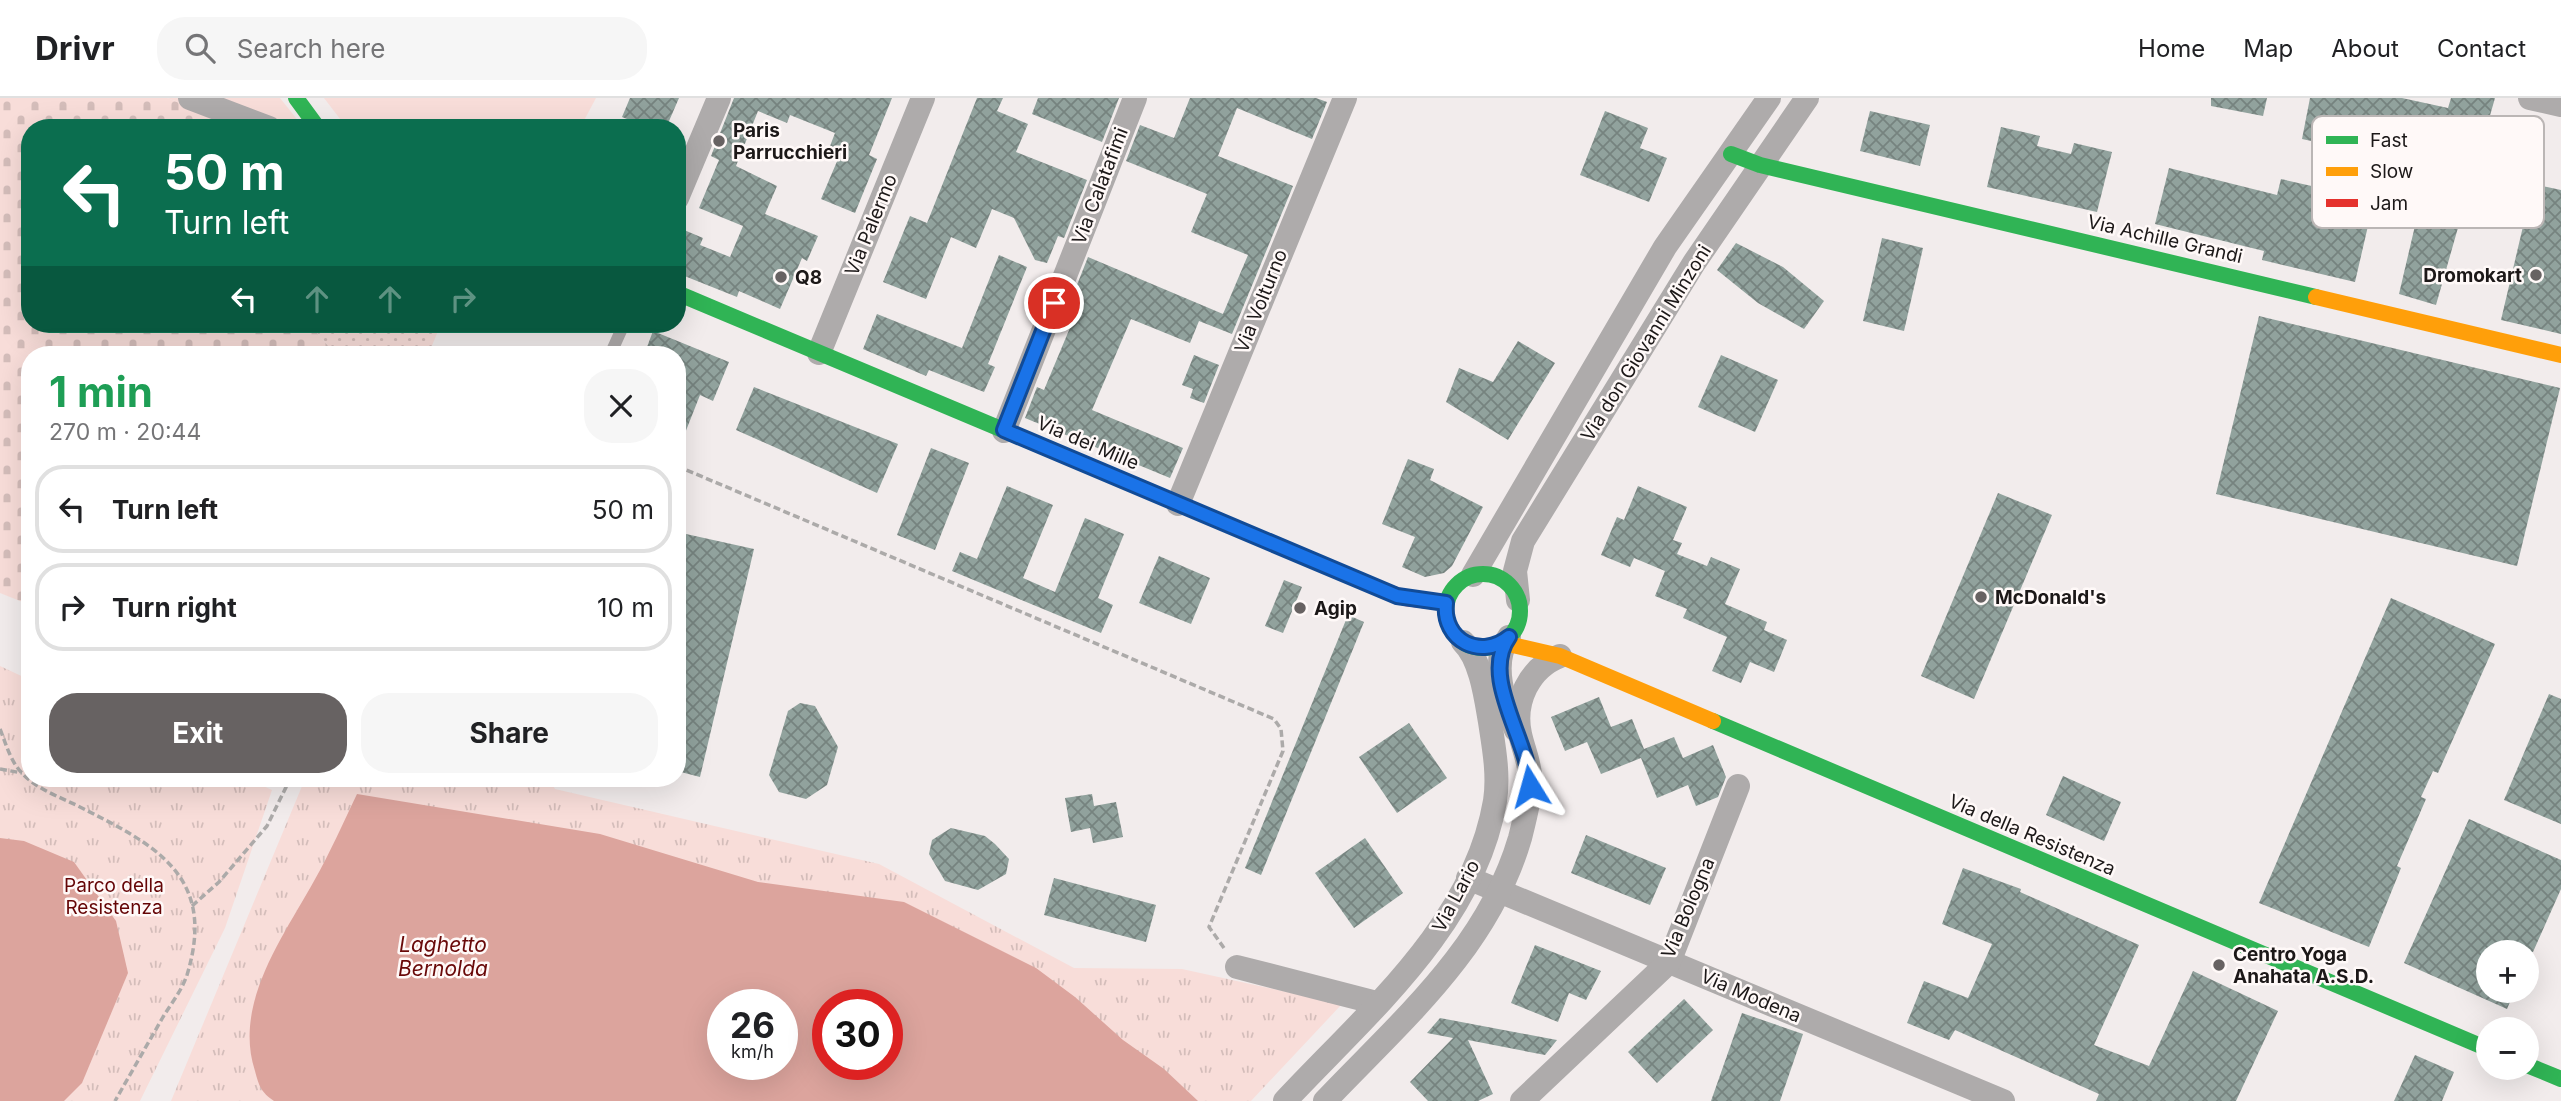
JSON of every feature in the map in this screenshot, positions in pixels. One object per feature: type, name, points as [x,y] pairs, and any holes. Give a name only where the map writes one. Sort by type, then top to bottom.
[{"type":"street","points":[[190,98],[245,119]]},
{"type":"street","points":[[296,98],[311,119]]},
{"type":"street","points":[[686,177],[719,98]]},
{"type":"street","name":"Via Palermo","points":[[819,352],[923,98]]},
{"type":"street","name":"Via Calatafimi","points":[[1004,430],[1135,98]]},
{"type":"street","name":"Via Volturno","points":[[1178,504],[1345,98]]},
{"type":"street","name":"Via don Giovanni Minzoni","points":[[1473,575],[1665,247],[1769,98]]},
{"type":"street","name":"Via don Giovanni Minzoni","points":[[1518,600],[1515,571],[1523,541],[1694,263],[1807,98]]},
{"type":"street","points":[[2530,98],[2561,106]]},
{"type":"street","name":"Via Achille Grandi","points":[[1731,154],[1760,165],[2561,355]]},
{"type":"street","name":"Via dei Mille","points":[[686,297],[1397,596],[1446,603]]},
{"type":"street","points":[[1484,574],[1500,578],[1513,589],[1518,600],[1519,618],[1515,637],[1479,648],[1463,642],[1450,628],[1446,603],[1458,583],[1473,575],[1484,574]]},
{"type":"street","name":"Via della Resistenza","points":[[1515,637],[1518,600]]},
{"type":"street","name":"Via della Resistenza","points":[[1515,637],[2476,1044]]},
{"type":"street","name":"Via della Resistenza","points":[[1515,637],[1560,656]]},
{"type":"street","name":"Via Lario","points":[[1325,1101],[1450,969],[1474,937],[1499,892],[1520,838],[1529,797],[1529,764],[1503,692],[1500,668],[1515,637]]},
{"type":"street","name":"Via Lario","points":[[1285,1101],[1377,1003],[1436,934],[1468,878],[1492,813],[1496,776],[1489,715],[1472,655],[1463,642]]},
{"type":"street","name":"Via Lario","points":[[1523,747],[1518,716],[1526,688],[1541,666],[1560,656]]},
{"type":"street","name":"Via Bologna","points":[[1522,1101],[1669,961],[1738,786]]},
{"type":"street","name":"Via Modena","points":[[1468,878],[2003,1101]]},
{"type":"street","points":[[1237,967],[1377,1003]]},
{"type":"street","points":[[2539,1070],[2561,1079]]},
{"type":"path","points":[[686,470],[1274,719],[1281,729],[1283,751],[1209,927],[1237,967]]},
{"type":"path","points":[[0,729],[11,758],[21,772]]},
{"type":"path","points":[[0,769],[21,773]]},
{"type":"path","points":[[40,787],[118,827],[159,854],[178,872],[190,893],[194,947],[186,978],[116,1101]]},
{"type":"path","points":[[192,907],[219,882],[267,826],[286,787]]},
{"type":"green space","points":[[0,98],[167,98],[222,119],[21,119],[21,333],[317,333],[328,346],[21,346],[21,601],[0,593]]},
{"type":"green space","points":[[167,98],[280,98],[297,119],[222,119]]},
{"type":"green space","points":[[324,98],[596,98],[585,119],[340,119]]},
{"type":"green space","points":[[317,333],[437,333],[432,346],[328,346]]},
{"type":"green space","name":"Parco della Resistenza","points":[[0,666],[21,676],[21,787],[265,787],[272,790],[225,928],[140,1101],[0,1101]]},
{"type":"green space","name":"Laghetto Bernolda","points":[[302,787],[554,787],[879,864],[1074,968],[1182,969],[1342,1004],[1251,1101],[171,1101]]},
{"type":"water","name":"Laghetto Bernolda","points":[[357,794],[600,834],[758,882],[904,902],[1036,968],[1075,997],[1123,1040],[1164,1069],[1198,1101],[274,1101],[259,1085],[250,1046],[251,1021],[265,972]]},
{"type":"water","points":[[0,838],[24,841],[74,862],[116,921],[128,973],[82,1083],[64,1101],[0,1101]]},
{"type":"building","points":[[630,98],[679,98],[670,119],[622,117]]},
{"type":"building","points":[[734,98],[892,98],[869,155],[877,159],[855,213],[821,199],[838,159],[827,154],[835,133],[790,115],[787,123],[758,111],[736,166],[777,186],[765,214],[818,236],[807,261],[802,258],[780,309],[739,291],[737,297],[686,277],[686,231],[703,238],[700,245],[730,257],[743,226],[699,208],[719,160],[711,156]]},
{"type":"building","points":[[977,98],[1003,98],[997,111],[1028,124],[1016,152],[1087,180],[1064,238],[1058,236],[1047,263],[1035,260],[1014,218],[992,209],[976,248],[951,237],[926,299],[883,282],[910,216],[927,223]]},
{"type":"building","points":[[1038,98],[1119,98],[1102,142],[1032,114]]},
{"type":"building","points":[[1190,98],[1316,98],[1327,102],[1312,139],[1237,108],[1218,156],[1293,186],[1232,334],[1199,321],[1190,343],[1131,319],[1092,410],[1183,448],[1170,478],[1025,418],[1037,387],[1044,390],[1082,299],[1073,295],[1088,257],[1223,314],[1248,255],[1191,232],[1207,194],[1126,161],[1140,125],[1174,138]]},
{"type":"building","points":[[2211,98],[2267,98],[2263,116],[2211,106]]},
{"type":"building","points":[[2310,98],[2402,98],[2448,108],[2451,98],[2495,98],[2490,116],[2312,116],[2312,141],[2302,139]]},
{"type":"building","points":[[1605,111],[1648,128],[1640,148],[1667,158],[1649,202],[1580,175]]},
{"type":"building","points":[[1870,111],[1930,125],[1920,166],[1860,151]]},
{"type":"building","points":[[2001,127],[2040,136],[2037,146],[2071,154],[2074,143],[2112,152],[2097,212],[1987,187]]},
{"type":"building","points":[[2169,168],[2277,195],[2281,179],[2312,186],[2312,228],[2368,228],[2355,282],[2262,260],[2264,251],[2155,224]]},
{"type":"building","name":"Dromokart","points":[[2544,186],[2561,190],[2561,334],[2501,320],[2523,228],[2544,228]]},
{"type":"building","points":[[2414,228],[2458,228],[2436,305],[2399,294]]},
{"type":"building","points":[[1882,238],[1923,248],[1904,331],[1863,321]]},
{"type":"building","points":[[1736,243],[1783,267],[1824,301],[1804,329],[1758,303],[1717,270]]},
{"type":"building","points":[[999,255],[1027,267],[988,364],[995,367],[984,392],[929,370],[926,376],[863,349],[877,314],[962,348]]},
{"type":"building","points":[[2259,316],[2560,388],[2517,566],[2216,494]]},
{"type":"building","points":[[652,333],[658,333],[729,362],[713,401],[700,395],[686,431],[686,346],[647,346]]},
{"type":"building","points":[[1518,341],[1555,363],[1508,440],[1446,402],[1459,368],[1493,382]]},
{"type":"building","points":[[1194,355],[1219,365],[1204,403],[1190,398],[1193,389],[1182,385]]},
{"type":"building","points":[[1721,355],[1778,380],[1755,432],[1698,407]]},
{"type":"building","points":[[754,387],[898,444],[877,493],[736,430]]},
{"type":"building","points":[[931,448],[969,463],[935,550],[897,535]]},
{"type":"building","points":[[1408,459],[1434,469],[1430,480],[1483,507],[1452,566],[1444,573],[1425,577],[1402,567],[1415,537],[1382,524]]},
{"type":"building","points":[[1007,486],[1053,505],[1023,578],[1055,592],[1085,518],[1124,534],[1098,598],[1113,605],[1101,633],[952,571],[960,552],[977,559]]},
{"type":"building","points":[[1638,486],[1687,507],[1673,540],[1682,543],[1677,554],[1707,566],[1711,557],[1740,569],[1725,604],[1767,622],[1764,630],[1787,640],[1774,672],[1750,662],[1741,683],[1712,671],[1727,637],[1683,618],[1687,609],[1655,596],[1665,571],[1634,558],[1630,567],[1601,555],[1617,517],[1624,520]]},
{"type":"building","points":[[1998,493],[2052,515],[1974,699],[1921,676]]},
{"type":"building","points":[[686,534],[754,549],[700,777],[686,773]]},
{"type":"building","points":[[1159,556],[1210,578],[1191,624],[1139,603]]},
{"type":"building","points":[[1284,580],[1302,587],[1283,633],[1265,626]]},
{"type":"building","points":[[2391,598],[2495,644],[2438,773],[2433,771],[2421,797],[2426,799],[2397,866],[2401,868],[2369,947],[2259,903]]},
{"type":"building","points":[[1348,615],[1364,622],[1261,875],[1245,868]]},
{"type":"building","points":[[2549,694],[2561,699],[2561,824],[2504,800]]},
{"type":"building","points":[[1599,697],[1611,727],[1632,719],[1644,749],[1674,737],[1683,758],[1713,745],[1726,777],[1718,797],[1696,806],[1688,785],[1657,798],[1641,758],[1601,774],[1587,742],[1565,751],[1551,717]]},
{"type":"building","points":[[800,703],[815,706],[838,747],[827,785],[806,799],[779,792],[769,775],[788,711]]},
{"type":"building","points":[[1409,723],[1447,778],[1397,813],[1359,757]]},
{"type":"building","points":[[2063,776],[2121,802],[2104,841],[2046,815]]},
{"type":"building","points":[[1092,794],[1094,806],[1116,802],[1123,837],[1093,843],[1090,828],[1071,832],[1065,798]]},
{"type":"building","points":[[2469,819],[2561,860],[2561,889],[2538,940],[2476,940],[2476,995],[2404,963]]},
{"type":"building","points":[[951,828],[985,836],[995,844],[1009,859],[1006,874],[978,890],[945,881],[929,854],[932,840]]},
{"type":"building","points":[[1586,835],[1666,868],[1650,905],[1571,873]]},
{"type":"building","points":[[1365,838],[1403,893],[1354,928],[1315,873]]},
{"type":"building","points":[[1963,868],[2021,889],[2020,892],[2139,945],[2094,1045],[2149,1066],[2193,971],[2278,1011],[2236,1101],[2096,1101],[2099,1094],[1955,1030],[1949,1040],[1907,1023],[1924,981],[1968,998],[1992,944],[1942,924]]},
{"type":"building","points":[[1054,878],[1156,905],[1146,942],[1044,915]]},
{"type":"building","points":[[1535,945],[1601,971],[1586,1000],[1569,993],[1558,1022],[1511,1003]]},
{"type":"building","points":[[1684,999],[1713,1030],[1657,1083],[1628,1052]]},
{"type":"building","points":[[2494,1003],[2510,1003],[2507,1009]]},
{"type":"building","points":[[1742,1013],[1803,1034],[1780,1101],[1711,1101]]},
{"type":"building","points":[[1440,1018],[1557,1040],[1545,1055],[1468,1040],[1493,1094],[1478,1101],[1428,1101],[1410,1082],[1453,1038],[1427,1033]]},
{"type":"building","points":[[2415,1055],[2454,1072],[2442,1101],[2394,1101]]},
{"type":"traffic: fast","points":[[296,98],[311,119]]},
{"type":"traffic: fast","points":[[1731,154],[1760,165],[2316,297]]},
{"type":"traffic: fast","points":[[686,297],[1222,522]]},
{"type":"traffic: fast","points":[[1483,574],[1504,580],[1514,590],[1520,611],[1514,632],[1504,642],[1483,648],[1462,642],[1452,632],[1446,611],[1452,590],[1462,580],[1483,574]]},
{"type":"traffic: fast","points":[[1713,721],[2476,1044]]},
{"type":"traffic: fast","points":[[2539,1070],[2561,1079]]},
{"type":"traffic: slow","points":[[2316,297],[2561,355]]},
{"type":"traffic: slow","points":[[1497,645],[1504,643],[1560,656],[1713,721]]},
{"type":"traffic: jam","points":[[1222,522],[1388,592],[1405,598],[1446,603]]},
{"type":"place","name":"Paris Parrucchieri","points":[[719,141]]},
{"type":"place","name":"Dromokart","points":[[2536,275]]},
{"type":"place","name":"Q8","points":[[781,277]]},
{"type":"place","name":"McDonald's","points":[[1981,597]]},
{"type":"place","name":"Agip","points":[[1300,608]]},
{"type":"place","name":"Centro Yoga Anahata A.S.D.","points":[[2219,965]]},
{"type":"route","points":[[1054,303],[1004,430],[1397,596],[1446,603],[1450,628],[1454,635],[1468,645],[1492,647],[1509,637],[1502,651],[1502,684],[1508,711],[1529,764],[1530,786]]}]
